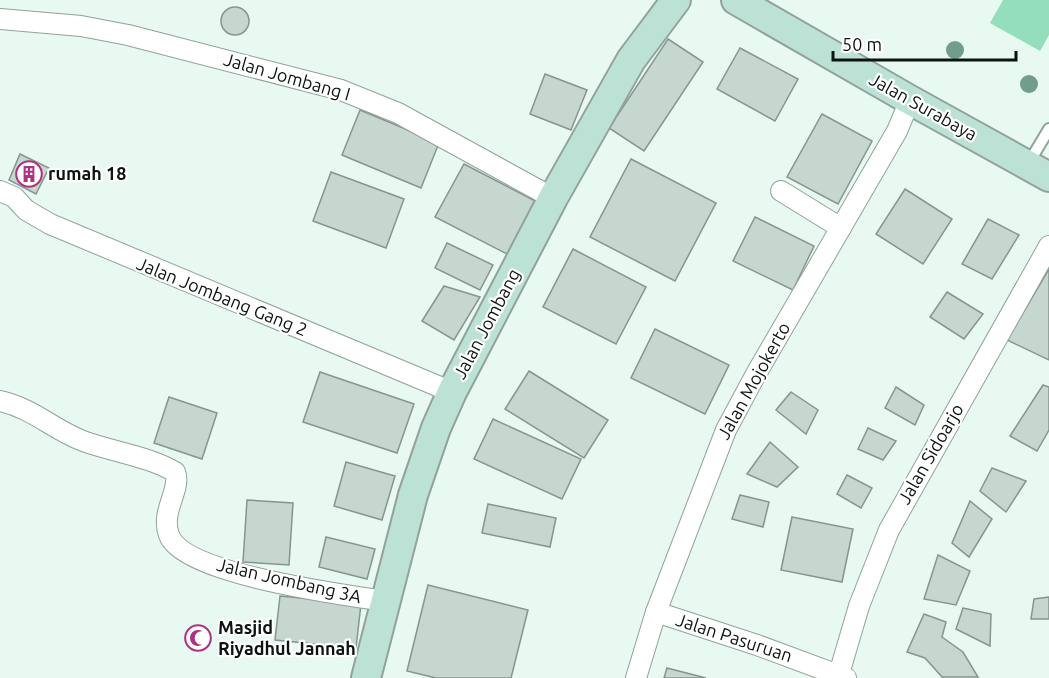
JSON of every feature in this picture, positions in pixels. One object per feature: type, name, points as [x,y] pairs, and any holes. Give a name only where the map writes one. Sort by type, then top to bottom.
[{"type":"main road","name":"Jalan Jombang","points":[[366,678],[403,528],[423,462],[452,393],[553,198],[631,60],[676,0]]},
{"type":"main road","name":"Jalan Surabaya","points":[[736,0],[1038,171]]},
{"type":"street","name":"Jalan Jombang I","points":[[0,19],[81,26],[128,35],[341,90],[398,113],[553,198]]},
{"type":"street","name":"Jalan Mojokerto","points":[[636,678],[656,612],[726,430],[897,131],[910,100]]},
{"type":"street","name":"Jalan Jombang Gang 2","points":[[0,191],[14,197],[26,210],[50,224],[452,393]]},
{"type":"street","points":[[781,191],[841,228]]},
{"type":"street","name":"Jalan Sidoarjo","points":[[842,676],[859,606],[889,530],[1049,246]]},
{"type":"street","name":"Jalan Jombang 3A","points":[[0,402],[25,408],[82,440],[175,472],[177,480],[168,507],[166,524],[170,537],[189,555],[242,574],[313,590],[385,601]]},
{"type":"street","name":"Jalan Pasuruan","points":[[656,612],[842,676]]},
{"type":"lane","points":[[1038,171],[1049,129]]},
{"type":"green space","points":[[1003,0],[1049,0],[1049,35],[1040,51],[990,23]]},
{"type":"building","points":[[235,7],[245,11],[249,21],[245,31],[235,35],[225,31],[221,21],[225,11]]},
{"type":"building","points":[[668,39],[703,62],[644,151],[609,128]]},
{"type":"building","points":[[740,48],[798,79],[775,121],[717,89]]},
{"type":"building","points":[[545,74],[587,90],[571,130],[530,114]]},
{"type":"building","points":[[360,110],[439,143],[421,188],[342,155]]},
{"type":"building","points":[[822,114],[872,141],[838,204],[787,177]]},
{"type":"building","name":"rumah 18","points":[[20,154],[49,168],[36,194],[9,180]]},
{"type":"building","points":[[631,159],[716,203],[675,281],[590,237]]},
{"type":"building","points":[[464,164],[539,203],[511,256],[435,217]]},
{"type":"building","points":[[331,172],[404,199],[386,248],[313,221]]},
{"type":"building","points":[[905,189],[952,219],[923,264],[876,234]]},
{"type":"building","points":[[755,217],[814,246],[793,290],[733,261]]},
{"type":"building","points":[[988,219],[1019,235],[992,279],[962,264]]},
{"type":"building","points":[[447,243],[493,265],[480,290],[435,268]]},
{"type":"building","points":[[573,249],[646,287],[616,344],[543,307]]},
{"type":"building","points":[[1049,269],[1049,360],[1007,340]]},
{"type":"building","points":[[444,286],[480,297],[454,340],[422,321]]},
{"type":"building","points":[[947,292],[983,314],[964,339],[930,317]]},
{"type":"building","points":[[655,329],[729,365],[705,414],[631,378]]},
{"type":"building","points":[[529,371],[608,420],[584,458],[505,409]]},
{"type":"building","points":[[320,372],[414,404],[397,453],[303,422]]},
{"type":"building","points":[[1043,385],[1049,387],[1049,430],[1037,451],[1010,436]]},
{"type":"building","points":[[896,387],[924,405],[915,425],[885,408]]},
{"type":"building","points":[[791,392],[818,410],[806,434],[776,410]]},
{"type":"building","points":[[169,397],[217,413],[202,459],[154,443]]},
{"type":"building","points":[[493,419],[581,459],[562,499],[474,459]]},
{"type":"building","points":[[868,428],[896,441],[883,460],[858,449]]},
{"type":"building","points":[[770,442],[798,467],[777,487],[747,474]]},
{"type":"building","points":[[346,462],[395,476],[382,520],[334,506]]},
{"type":"building","points":[[992,468],[1026,481],[1006,512],[980,491]]},
{"type":"building","points":[[847,475],[872,488],[861,508],[837,494]]},
{"type":"building","points":[[740,495],[769,502],[763,527],[732,519]]},
{"type":"building","points":[[247,500],[293,503],[289,565],[243,562]]},
{"type":"building","points":[[970,501],[992,519],[969,557],[952,543]]},
{"type":"building","points":[[488,504],[556,518],[550,547],[482,533]]},
{"type":"building","points":[[792,517],[853,529],[842,582],[781,570]]},
{"type":"building","points":[[326,537],[375,549],[367,579],[319,567]]},
{"type":"building","points":[[938,555],[970,571],[956,605],[924,599]]},
{"type":"building","points":[[428,585],[528,610],[511,678],[436,678],[407,671]]},
{"type":"building","points":[[280,596],[361,604],[356,648],[275,640]]},
{"type":"building","points":[[1049,597],[1049,619],[1031,619],[1034,599]]},
{"type":"building","points":[[963,608],[991,614],[990,646],[956,629]]},
{"type":"building","points":[[924,614],[946,622],[942,637],[963,652],[978,677],[942,677],[925,658],[907,652]]},
{"type":"building","points":[[667,668],[706,678],[664,678]]},
{"type":"place","name":"rumah 18","points":[[29,174]]},
{"type":"place","name":"Masjid Riyadhul Jannah","points":[[198,638]]}]
